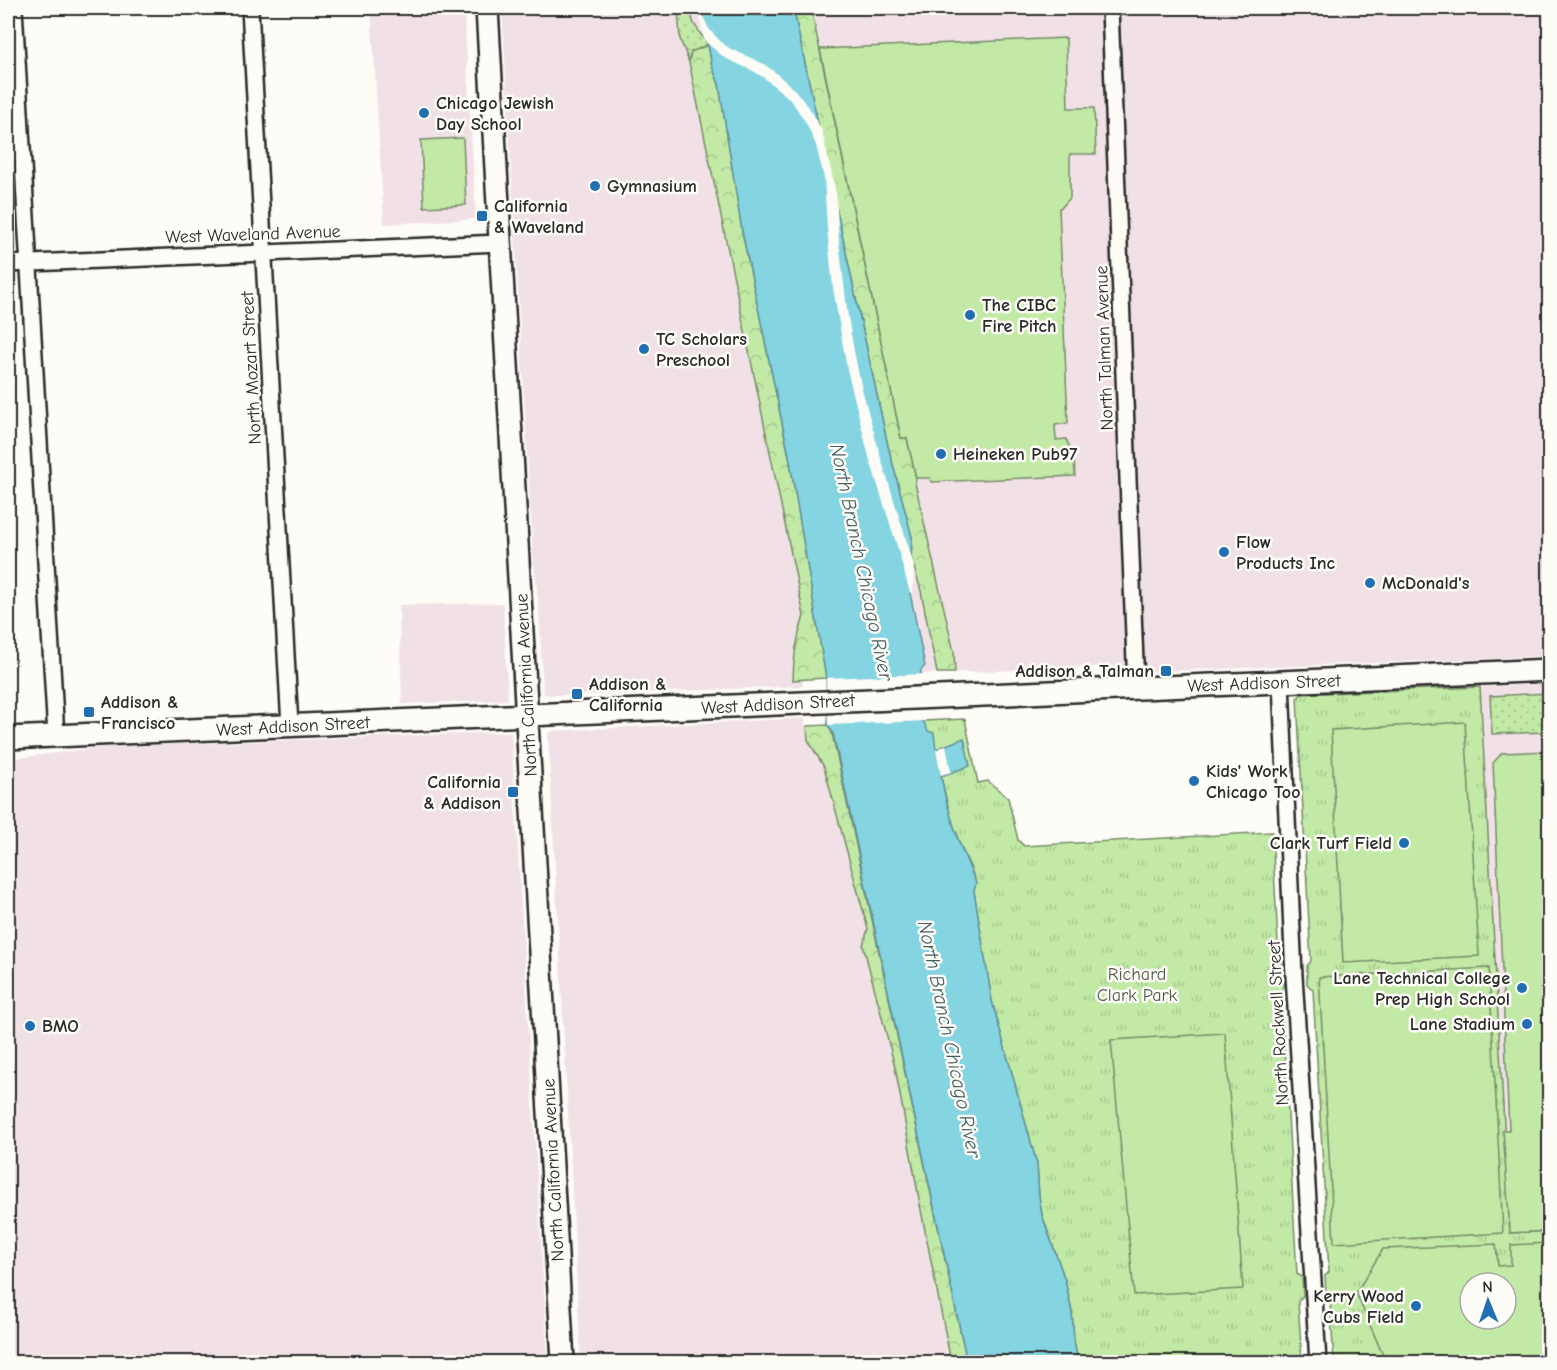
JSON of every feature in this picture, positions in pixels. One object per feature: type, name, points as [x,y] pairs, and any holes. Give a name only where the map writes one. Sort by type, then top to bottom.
[{"type":"main road","name":"North California Avenue","points":[[487,8],[563,1362]]},
{"type":"main road","name":"West Addison Street","points":[[8,738],[1550,670]]},
{"type":"street","points":[[14,8],[56,736]]},
{"type":"street","name":"North Mozart Street","points":[[250,8],[290,726]]},
{"type":"street","name":"North Talman Avenue","points":[[1110,8],[1136,688]]},
{"type":"street","name":"West Waveland Avenue","points":[[8,264],[500,243]]},
{"type":"street","name":"North Rockwell Street","points":[[1281,682],[1294,964],[1318,1362]]},
{"type":"shaded area","name":"Chicago Jewish Day School","points":[[371,8],[464,8],[476,219],[384,224]]},
{"type":"shaded area","name":"TC Scholars Preschool","points":[[502,8],[701,8],[789,456],[826,678],[803,679],[803,686],[582,695],[543,693]]},
{"type":"shaded area","points":[[794,8],[1549,8],[1549,656],[1114,673],[1113,666],[921,674],[918,631],[910,593],[912,537],[888,446]]},
{"type":"shaded area","points":[[503,603],[508,700],[402,704],[399,605]]},
{"type":"shaded area","name":"Lane Stadium","points":[[1549,684],[1549,1231],[1510,1233],[1480,687]]},
{"type":"shaded area","points":[[805,718],[805,726],[828,725],[832,733],[967,1362],[581,1362],[548,734],[552,731]]},
{"type":"shaded area","points":[[511,732],[548,1362],[8,1362],[8,759],[105,747]]},
{"type":"green space","points":[[678,8],[689,8],[694,24],[708,45],[691,52],[689,62],[680,39]]},
{"type":"green space","points":[[794,8],[811,8],[901,438],[907,438],[916,478],[915,483],[954,652],[955,673],[937,673],[921,591],[911,556],[912,537],[888,446]]},
{"type":"green space","name":"The CIBC Fire Pitch","points":[[1066,38],[1068,108],[1094,108],[1096,154],[1070,154],[1070,198],[1059,208],[1068,423],[1055,425],[1056,440],[1066,439],[1074,456],[1075,476],[931,482],[930,478],[916,478],[907,438],[901,438],[820,49]]},
{"type":"green space","points":[[708,45],[712,66],[719,84],[742,231],[789,456],[826,678],[793,680],[796,648],[804,616],[689,62],[691,52]]},
{"type":"green space","points":[[463,138],[466,205],[424,207],[421,140]]},
{"type":"green space","points":[[1480,687],[1510,1233],[1549,1231],[1549,1362],[1334,1362],[1330,1300],[1326,1295],[1325,1276],[1329,1272],[1313,990],[1307,984],[1307,966],[1311,961],[1297,698],[1302,694]]},
{"type":"green space","points":[[1549,693],[1549,732],[1492,734],[1490,696]]},
{"type":"green space","name":"Richard Clark Park","points":[[965,719],[978,783],[988,781],[1008,798],[1018,840],[1024,846],[1272,832],[1279,962],[1286,976],[1281,991],[1297,1274],[1302,1277],[1303,1296],[1298,1301],[1302,1362],[1078,1362],[1072,1312],[1065,1280],[1042,1215],[1037,1164],[992,1001],[974,880],[950,816],[934,752],[923,721]]},
{"type":"green space","name":"Clark Turf Field","points":[[1465,722],[1479,956],[1343,963],[1331,730]]},
{"type":"green space","points":[[828,725],[832,733],[967,1362],[951,1362],[895,1067],[863,945],[868,929],[824,767],[808,740],[807,726]]},
{"type":"green space","name":"Lane Stadium","points":[[1549,751],[1549,1231],[1510,1233],[1503,1130],[1509,1130],[1493,763],[1502,753]]},
{"type":"green space","points":[[1489,968],[1503,1233],[1334,1243],[1319,977]]},
{"type":"green space","points":[[1225,1033],[1243,1289],[1134,1295],[1111,1040]]},
{"type":"green space","name":"Kerry Wood Cubs Field","points":[[1549,1243],[1549,1362],[1386,1362],[1356,1293],[1383,1249],[1496,1244],[1498,1266],[1511,1265],[1511,1245]]},
{"type":"water","name":"North Branch Chicago River","points":[[701,8],[794,8],[888,446],[912,537],[910,593],[925,666],[918,675],[921,721],[928,731],[934,733],[936,749],[964,738],[970,766],[941,776],[958,840],[976,883],[974,891],[992,1001],[1037,1164],[1042,1215],[1065,1280],[1072,1312],[1078,1362],[967,1362],[833,733],[828,725],[826,678],[789,456],[742,231],[719,84],[712,66]]},
{"type":"pier","points":[[698,8],[709,29],[721,42],[764,64],[795,90],[812,112],[822,131],[836,193],[839,242],[854,351],[880,455],[914,565],[913,592],[910,593],[869,457],[847,369],[833,288],[824,178],[816,145],[806,123],[784,94],[763,77],[725,58],[704,40]]},
{"type":"pier","points":[[924,674],[921,677],[923,718],[926,721],[828,725],[826,678]]},
{"type":"pier","points":[[946,745],[951,772],[941,775],[936,750]]},
{"type":"place","name":"Chicago Jewish Day School","points":[[424,113]]},
{"type":"place","name":"Gymnasium","points":[[595,186]]},
{"type":"place","name":"California & Waveland","points":[[482,216]]},
{"type":"place","name":"The CIBC Fire Pitch","points":[[970,315]]},
{"type":"place","name":"TC Scholars Preschool","points":[[644,349]]},
{"type":"place","name":"Heineken Pub97","points":[[941,454]]},
{"type":"place","name":"Flow Products Inc","points":[[1224,552]]},
{"type":"place","name":"McDonald's","points":[[1370,583]]},
{"type":"place","name":"Addison & Talman","points":[[1166,671]]},
{"type":"place","name":"Addison & California","points":[[577,694]]},
{"type":"place","name":"Addison & Francisco","points":[[89,712]]},
{"type":"place","name":"Kids' Work Chicago Too","points":[[1194,781]]},
{"type":"place","name":"California & Addison","points":[[513,792]]},
{"type":"place","name":"Clark Turf Field","points":[[1404,843]]},
{"type":"place","name":"Lane Technical College Prep High School","points":[[1522,988]]},
{"type":"place","name":"Lane Stadium","points":[[1527,1024]]},
{"type":"place","name":"BMO","points":[[30,1026]]},
{"type":"place","name":"Kerry Wood Cubs Field","points":[[1416,1306]]}]
